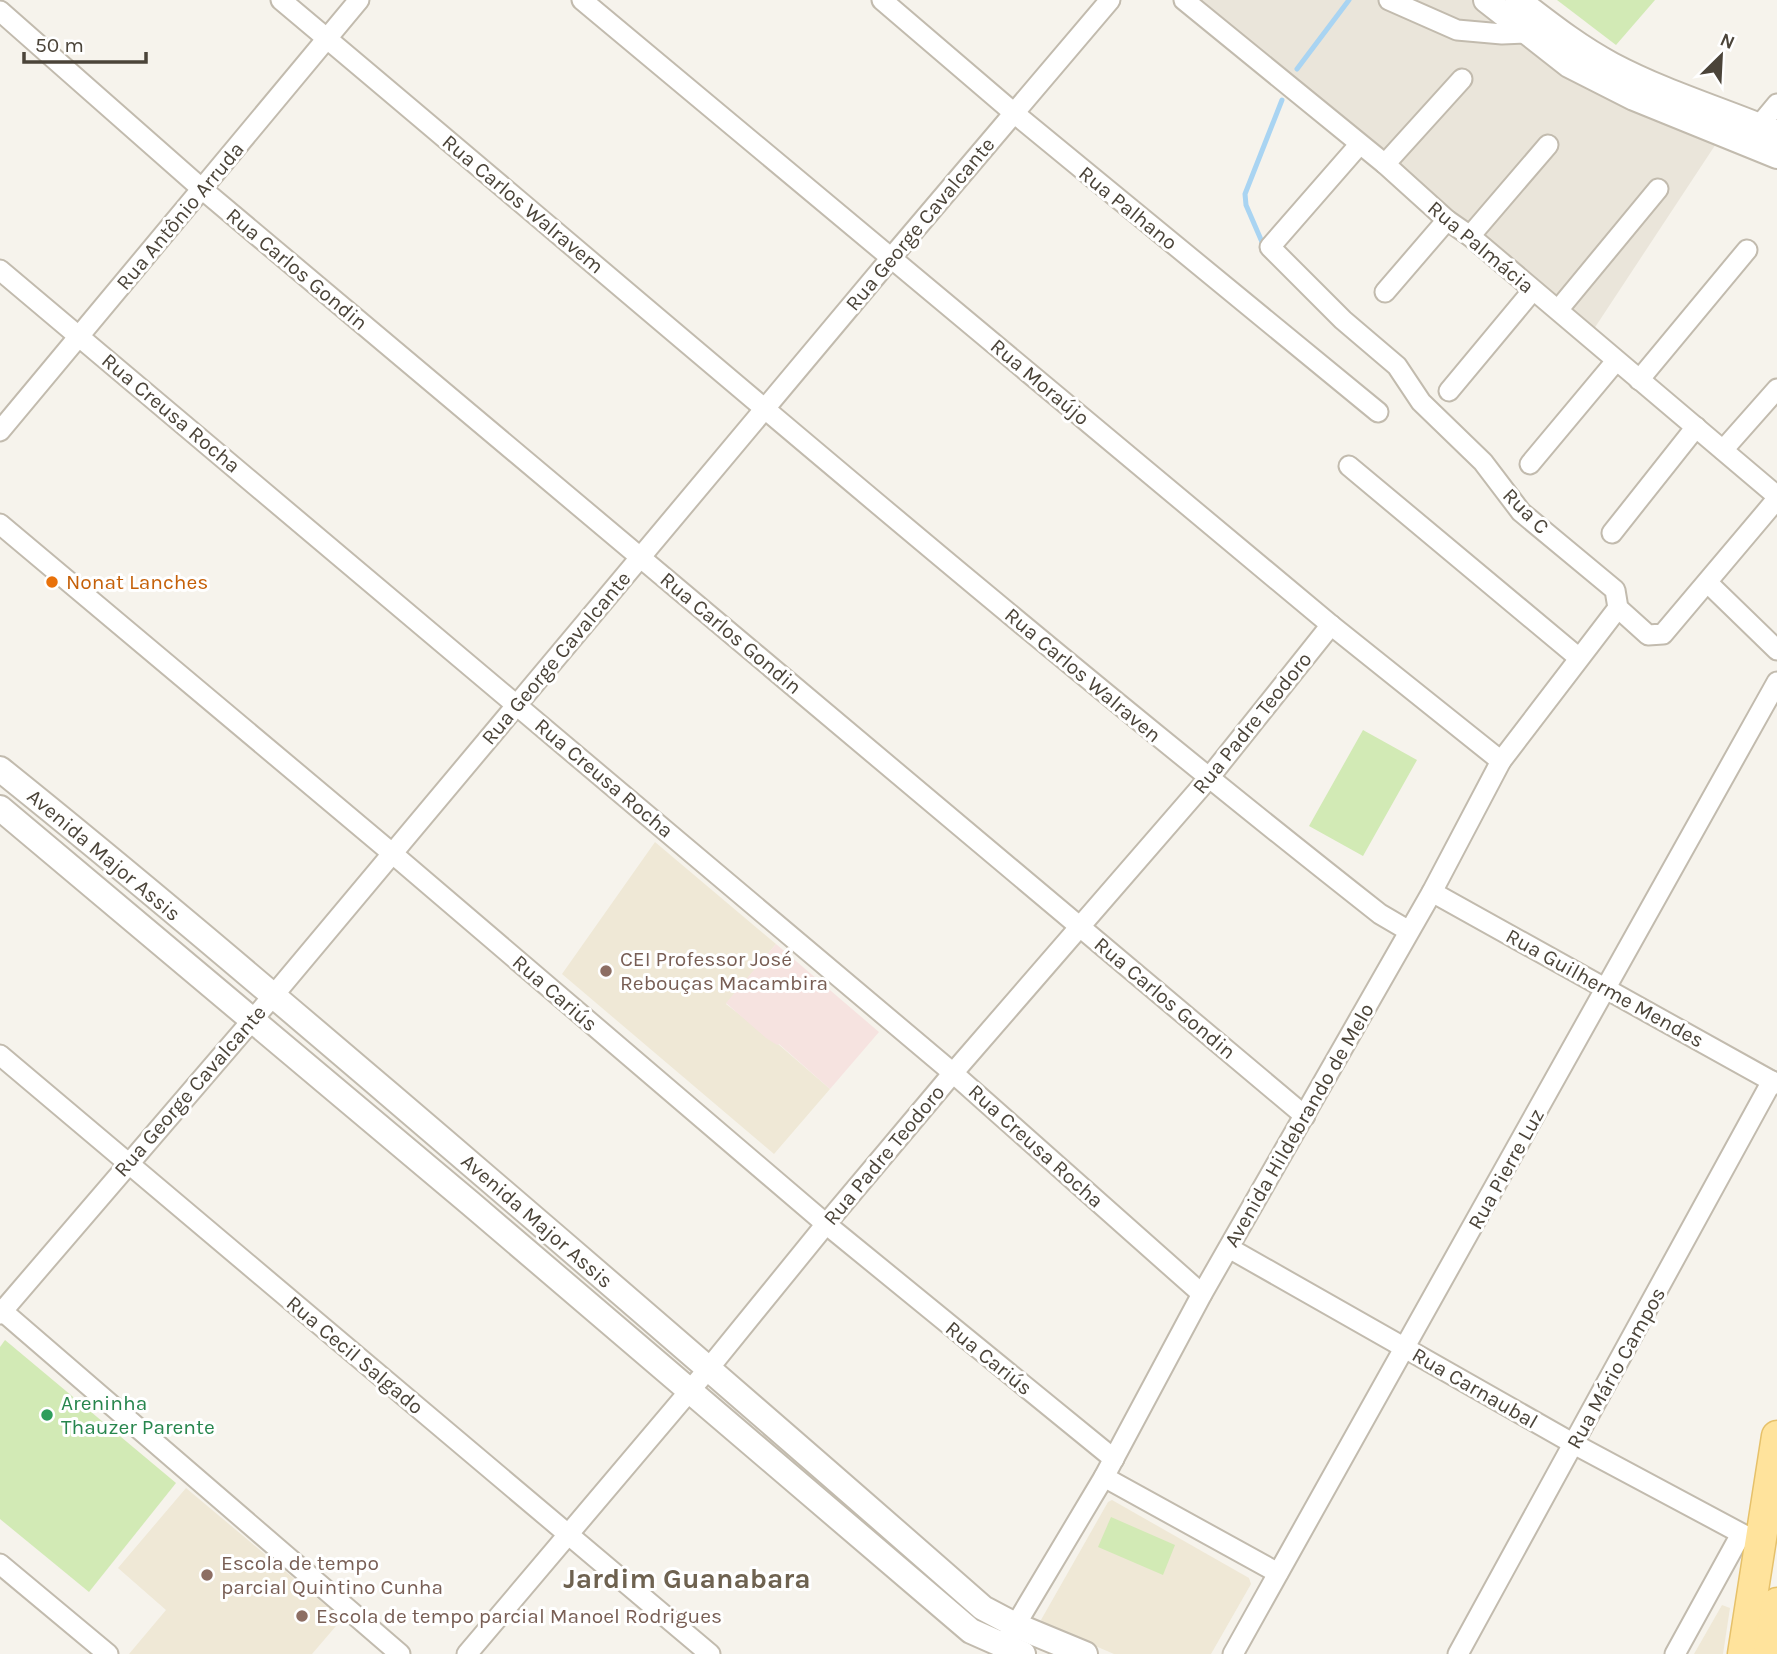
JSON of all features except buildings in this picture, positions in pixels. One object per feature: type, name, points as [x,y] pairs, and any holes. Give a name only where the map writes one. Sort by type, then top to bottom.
[{"type":"main road","points":[[1743,1654],[1751,1539],[1777,1436]]},
{"type":"main road","points":[[1769,1654],[1777,1603]]},
{"type":"street","name":"Rua Carlos Walravem","points":[[281,0],[764,409]]},
{"type":"street","name":"Rua Antônio Arruda","points":[[0,431],[6,411],[79,337],[359,0]]},
{"type":"street","name":"Rua Moraújo","points":[[582,0],[1331,625],[1501,761]]},
{"type":"street","name":"Rua Palhano","points":[[881,0],[1014,113],[1378,412]]},
{"type":"street","name":"Rua George Cavalcante","points":[[1,1312],[273,996],[640,556],[1110,0]]},
{"type":"street","points":[[1186,2],[1209,0]]},
{"type":"street","points":[[1389,0],[1457,30],[1528,33]]},
{"type":"street","points":[[1486,0],[1569,65],[1623,93],[1760,134]]},
{"type":"street","points":[[1518,0],[1555,29],[1609,64],[1760,134],[1777,156]]},
{"type":"street","name":"Rua Palmácia","points":[[1186,2],[1385,164],[1447,220],[1470,236],[1777,497]]},
{"type":"street","name":"Rua Carlos Gondin","points":[[0,11],[202,189],[1305,1116]]},
{"type":"street","points":[[1385,164],[1462,79]]},
{"type":"street","points":[[1760,134],[1777,104]]},
{"type":"street","name":"Rua C","points":[[1359,145],[1270,247],[1343,320],[1397,366],[1421,402],[1483,462],[1521,512],[1615,590],[1618,608],[1648,635],[1663,634],[1777,497]]},
{"type":"street","points":[[1470,236],[1548,145]]},
{"type":"street","points":[[1558,310],[1658,189]]},
{"type":"street","points":[[1385,292],[1447,220]]},
{"type":"street","points":[[1639,380],[1747,250]]},
{"type":"street","name":"Rua Creusa Rocha","points":[[0,270],[953,1073],[1202,1294]]},
{"type":"street","points":[[1449,391],[1533,290]]},
{"type":"street","points":[[1530,464],[1616,360]]},
{"type":"street","points":[[1723,450],[1777,389]]},
{"type":"street","name":"Rua Carlos Walraven","points":[[764,409],[1208,779],[1380,914],[1409,931]]},
{"type":"street","points":[[1612,533],[1696,427]]},
{"type":"street","points":[[1349,466],[1579,658]]},
{"type":"street","name":"Rua Cariús","points":[[0,524],[393,854],[826,1224],[1114,1459]]},
{"type":"street","points":[[1708,583],[1777,650]]},
{"type":"street","name":"Avenida Hildebrando de Melo","points":[[1010,1645],[1202,1294],[1432,892],[1501,761],[1618,608]]},
{"type":"street","name":"Rua Padre Teodoro","points":[[467,1654],[690,1391],[953,1073],[1208,779],[1331,625]]},
{"type":"street","name":"Rua Pierre Luz","points":[[1233,1654],[1777,682]]},
{"type":"street","name":"Avenida Major Assis","points":[[0,769],[273,996],[709,1368],[983,1608],[1010,1645]]},
{"type":"street","name":"Avenida Major Assis","points":[[0,808],[470,1203],[971,1631],[1010,1645],[1085,1654]]},
{"type":"street","points":[[39,842],[61,818]]},
{"type":"street","name":"Rua Guilherme Mendes","points":[[1432,892],[1775,1083]]},
{"type":"street","name":"Rua Cecil Salgado","points":[[0,1055],[710,1654]]},
{"type":"street","name":"Rua Mário Campos","points":[[1458,1654],[1775,1083]]},
{"type":"street","points":[[470,1203],[491,1181]]},
{"type":"street","name":"Rua Carnaubal","points":[[1229,1248],[1574,1444],[1751,1539]]},
{"type":"street","points":[[1,1312],[400,1654]]},
{"type":"street","points":[[1104,1477],[1278,1573]]},
{"type":"street","points":[[1675,1654],[1751,1539]]},
{"type":"street","points":[[0,1564],[108,1654]]},
{"type":"shaded area","points":[[1188,0],[1528,0],[1606,63],[1737,112],[1588,338]]},
{"type":"shaded area","points":[[655,842],[776,944],[726,1004],[830,1089],[774,1154],[562,974]]},
{"type":"shaded area","points":[[776,944],[879,1032],[830,1089],[779,1044],[766,1038],[726,1003]]},
{"type":"shaded area","name":"Escola de tempo parcial Quintino Cunha","points":[[186,1488],[342,1619],[312,1654],[129,1654],[166,1610],[118,1568]]},
{"type":"shaded area","points":[[1112,1500],[1249,1578],[1251,1584],[1211,1654],[1114,1654],[1044,1624],[1041,1620],[1108,1502]]},
{"type":"shaded area","points":[[1722,1605],[1730,1608],[1723,1654],[1694,1654]]},
{"type":"green space","points":[[1557,0],[1655,0],[1616,45]]},
{"type":"green space","points":[[1363,730],[1417,760],[1363,856],[1309,826]]},
{"type":"green space","name":"Areninha Thauzer Parente","points":[[5,1340],[176,1483],[89,1592],[0,1519],[0,1347]]},
{"type":"green space","points":[[1111,1517],[1175,1545],[1163,1575],[1098,1547]]},
{"type":"waterway","points":[[1297,69],[1349,0]]},
{"type":"waterway","points":[[1262,242],[1246,205],[1245,194],[1282,100]]},
{"type":"place","name":"Nonat Lanches","points":[[52,582]]},
{"type":"place","name":"CEI Professor José Rebouças Macambira","points":[[606,971]]},
{"type":"place","name":"Areninha Thauzer Parente","points":[[47,1415]]},
{"type":"place","name":"Escola de tempo parcial Quintino Cunha","points":[[207,1575]]},
{"type":"place","name":"Escola de tempo parcial Manoel Rodrigues","points":[[302,1616]]},
{"type":"district","name":"Jardim Guanabara","points":[[687,1578]]}]
